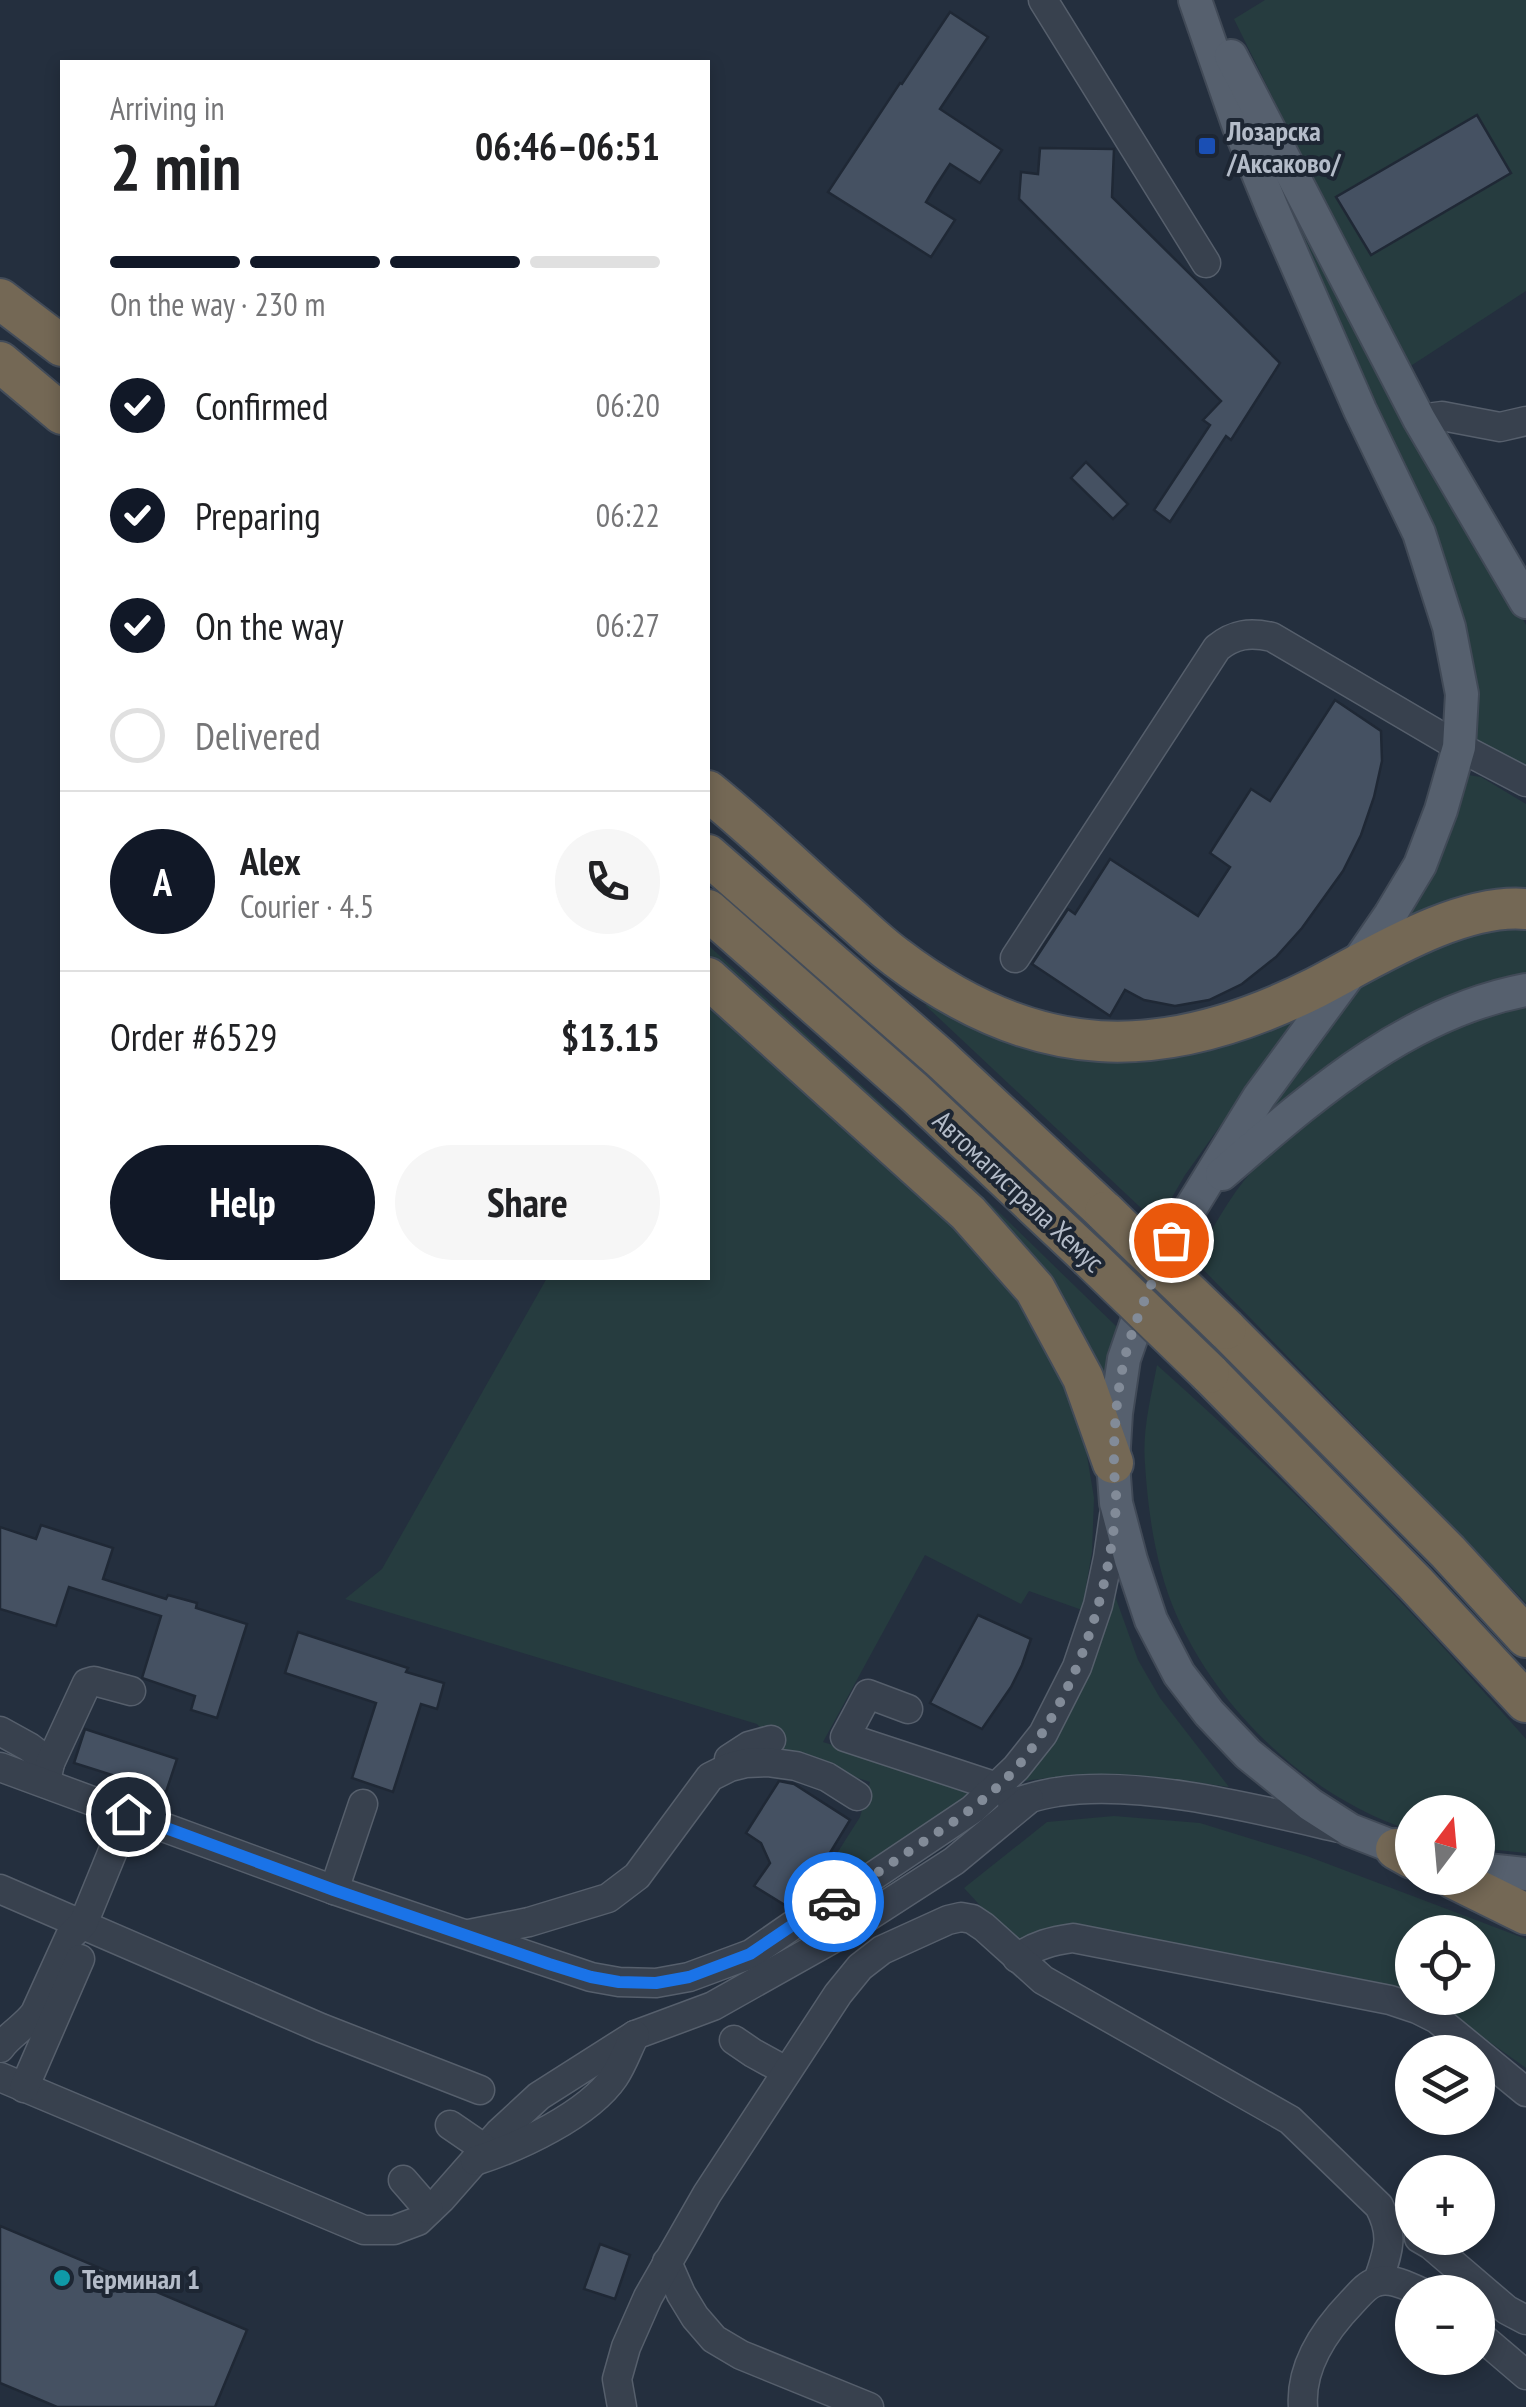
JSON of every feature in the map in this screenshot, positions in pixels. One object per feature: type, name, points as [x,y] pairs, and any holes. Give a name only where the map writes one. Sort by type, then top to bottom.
[{"type":"highway","points":[[0,298],[60,335]]},
{"type":"highway","points":[[0,298],[60,344]]},
{"type":"highway","points":[[0,359],[60,400]]},
{"type":"highway","points":[[0,359],[60,412]]},
{"type":"highway","points":[[710,793],[894,956],[943,990],[994,1018],[1032,1031],[1104,1042],[1176,1038],[1220,1028],[1284,1003],[1418,934],[1468,916],[1526,908]]},
{"type":"highway","name":"Автомагистрала Хемус","points":[[710,857],[940,1058],[1105,1212],[1448,1552],[1526,1636]]},
{"type":"highway","name":"Автомагистрала Хемус","points":[[710,912],[914,1091],[1210,1373],[1526,1702]]},
{"type":"highway","points":[[710,980],[968,1213],[1035,1289],[1083,1378],[1114,1462]]},
{"type":"highway","points":[[1487,1895],[1526,1914]]},
{"type":"main road","points":[[1197,0],[1268,124],[1419,419],[1526,602]]},
{"type":"main road","points":[[1197,0],[1239,127],[1272,208],[1360,410],[1419,533],[1449,627],[1462,694],[1459,747],[1420,865],[1390,915],[1259,1097],[1171,1240],[1144,1301],[1124,1359],[1116,1413],[1116,1503],[1151,1620],[1179,1674],[1210,1713],[1248,1754],[1311,1804],[1350,1830],[1395,1849]]},
{"type":"main road","points":[[1200,1192],[1359,1062],[1472,1003],[1526,990]]},
{"type":"main road","points":[[1495,1871],[1526,1874]]},
{"type":"street","points":[[1043,0],[1206,263]]},
{"type":"street","points":[[1419,419],[1442,416],[1500,426],[1526,421]]},
{"type":"street","points":[[1015,958],[1217,648],[1234,637],[1256,633],[1272,636],[1459,747],[1526,782]]},
{"type":"street","points":[[0,1767],[48,1773],[128,1814],[334,1890],[591,1977],[619,1982],[689,1977],[750,1954],[806,1916],[833,1903],[973,1809],[1016,1768],[1042,1734],[1077,1667],[1101,1589],[1116,1503]]},
{"type":"street","points":[[48,1773],[86,1684],[94,1681],[131,1691]]},
{"type":"street","points":[[908,1709],[868,1694],[845,1737],[997,1787]]},
{"type":"street","points":[[0,1731],[29,1747],[48,1773]]},
{"type":"street","points":[[468,1935],[529,1922],[608,1898],[638,1876],[710,1777],[749,1746],[771,1740]]},
{"type":"street","points":[[710,1777],[746,1763],[796,1766],[826,1777],[857,1796]]},
{"type":"street","points":[[83,1924],[87,1940],[12,2083],[364,2230],[379,2231],[418,2221],[480,2155],[526,2143],[596,2099],[614,2076],[635,2034],[712,2006],[841,1934],[962,1874],[1029,1798],[1058,1792],[1148,1792],[1350,1830]]},
{"type":"street","points":[[334,1890],[363,1804]]},
{"type":"street","points":[[0,2048],[35,2013],[70,1936],[83,1924],[128,1814]]},
{"type":"street","points":[[0,1889],[321,2028],[480,2090]]},
{"type":"street","points":[[622,2407],[617,2379],[648,2296],[786,2070],[860,1968],[882,1950],[948,1920],[972,1919],[1043,1980],[1290,2120],[1395,2222]]},
{"type":"street","points":[[1017,1958],[1048,1942],[1074,1938],[1390,2000],[1437,2018],[1526,2092]]},
{"type":"street","points":[[734,2040],[786,2070]]},
{"type":"street","points":[[450,2124],[480,2155]]},
{"type":"street","points":[[403,2180],[429,2210]]},
{"type":"street","points":[[1378,2281],[1395,2232]]},
{"type":"street","points":[[1443,2255],[1507,2310],[1526,2320]]},
{"type":"street","points":[[668,2262],[688,2306],[714,2339],[869,2407]]},
{"type":"street","points":[[1303,2407],[1306,2373],[1315,2351],[1342,2312],[1367,2287],[1378,2281],[1395,2282]]},
{"type":"street","points":[[1495,2349],[1526,2375]]},
{"type":"green space","points":[[1265,0],[1526,0],[1526,291],[1406,369],[1234,19]]},
{"type":"green space","points":[[1279,182],[1526,625],[1526,773],[1477,742],[1319,284]]},
{"type":"green space","points":[[1468,775],[1481,777],[1526,804],[1526,902],[1381,945]]},
{"type":"green space","points":[[1526,924],[1526,978],[1258,1122],[1351,990],[1444,941]]},
{"type":"green space","points":[[710,947],[972,1186],[1119,1329],[1101,1385],[710,962]]},
{"type":"green space","points":[[710,996],[1007,1277],[1051,1343],[1081,1420],[1094,1498],[1092,1552],[1082,1610],[1029,1591],[1021,1604],[925,1555],[823,1742],[974,1790],[798,1915],[860,1817],[870,1782],[784,1754],[757,1724],[345,1599],[382,1569],[546,1280],[710,1280]]},
{"type":"green space","points":[[925,1005],[947,1006],[1031,1051],[1131,1063],[1219,1049],[1300,1014],[1185,1175],[1157,1223]]},
{"type":"green space","points":[[1526,1008],[1526,1603],[1195,1261],[1244,1180],[1306,1122],[1428,1041],[1475,1021]]},
{"type":"green space","points":[[1157,1365],[1347,1546],[1526,1739],[1526,1853],[1495,1850],[1495,1795],[1395,1795],[1395,1824],[1338,1797],[1304,1774],[1243,1717],[1194,1650],[1163,1578],[1148,1502],[1144,1452]]},
{"type":"green space","points":[[1112,1596],[1138,1660],[1160,1698],[1229,1787],[1123,1776],[1017,1782]]},
{"type":"green space","points":[[1114,1816],[1200,1823],[1307,1856],[1395,1889],[1395,1895],[1410,1895],[1463,1915],[1395,1915],[1395,1994],[1095,1938],[1022,1951],[964,1888],[1047,1822]]},
{"type":"green space","points":[[1495,1927],[1526,1939],[1526,2068],[1495,2046],[1495,2035],[1480,2035],[1452,2015],[1495,2015]]},
{"type":"building","points":[[950,12],[988,37],[940,109],[1002,150],[980,183],[950,164],[926,202],[955,220],[931,257],[828,192]]},
{"type":"building","points":[[1477,115],[1511,173],[1371,255],[1336,197]]},
{"type":"building","points":[[1040,148],[1114,149],[1112,197],[1280,363],[1231,440],[1226,436],[1170,522],[1154,510],[1210,425],[1203,420],[1221,401],[1019,199],[1021,172],[1038,174]]},
{"type":"building","points":[[1086,462],[1128,504],[1113,519],[1071,478]]},
{"type":"building","points":[[1335,700],[1381,731],[1382,761],[1374,797],[1343,871],[1276,957],[1242,984],[1209,1000],[1175,1006],[1144,1000],[1125,990],[1110,1016],[1032,964],[1068,909],[1075,914],[1110,859],[1198,916],[1230,867],[1210,853],[1251,789],[1270,801]]},
{"type":"building","points":[[41,1525],[113,1548],[103,1579],[166,1599],[168,1595],[197,1603],[196,1608],[247,1624],[217,1718],[191,1710],[195,1696],[142,1678],[161,1616],[69,1587],[56,1626],[0,1609],[0,1527],[36,1539]]},
{"type":"building","points":[[978,1615],[1031,1639],[1011,1687],[982,1729],[930,1703]]},
{"type":"building","points":[[298,1632],[444,1683],[437,1709],[421,1704],[393,1792],[352,1778],[376,1703],[285,1673]]},
{"type":"building","points":[[85,1729],[177,1759],[166,1792],[74,1763]]},
{"type":"building","points":[[779,1781],[794,1784],[850,1820],[802,1899],[788,1907],[754,1886],[770,1863],[761,1843],[746,1833]]},
{"type":"building","name":"Терминал 1","points":[[0,2226],[247,2330],[215,2407],[57,2407],[0,2383]]},
{"type":"building","points":[[600,2244],[630,2255],[615,2299],[584,2289]]},
{"type":"way so far","points":[[834,1902],[973,1809],[1016,1768],[1042,1734],[1077,1667],[1098,1605],[1108,1558],[1116,1503],[1116,1413],[1124,1359],[1171,1240]]},
{"type":"place","name":"Лозарска /Аксаково/","points":[[1207,146]]},
{"type":"place","name":"Терминал 1","points":[[62,2278]]},
{"type":"route","points":[[128,1814],[549,1964],[619,1982],[656,1983],[689,1977],[750,1954],[834,1902]]}]
